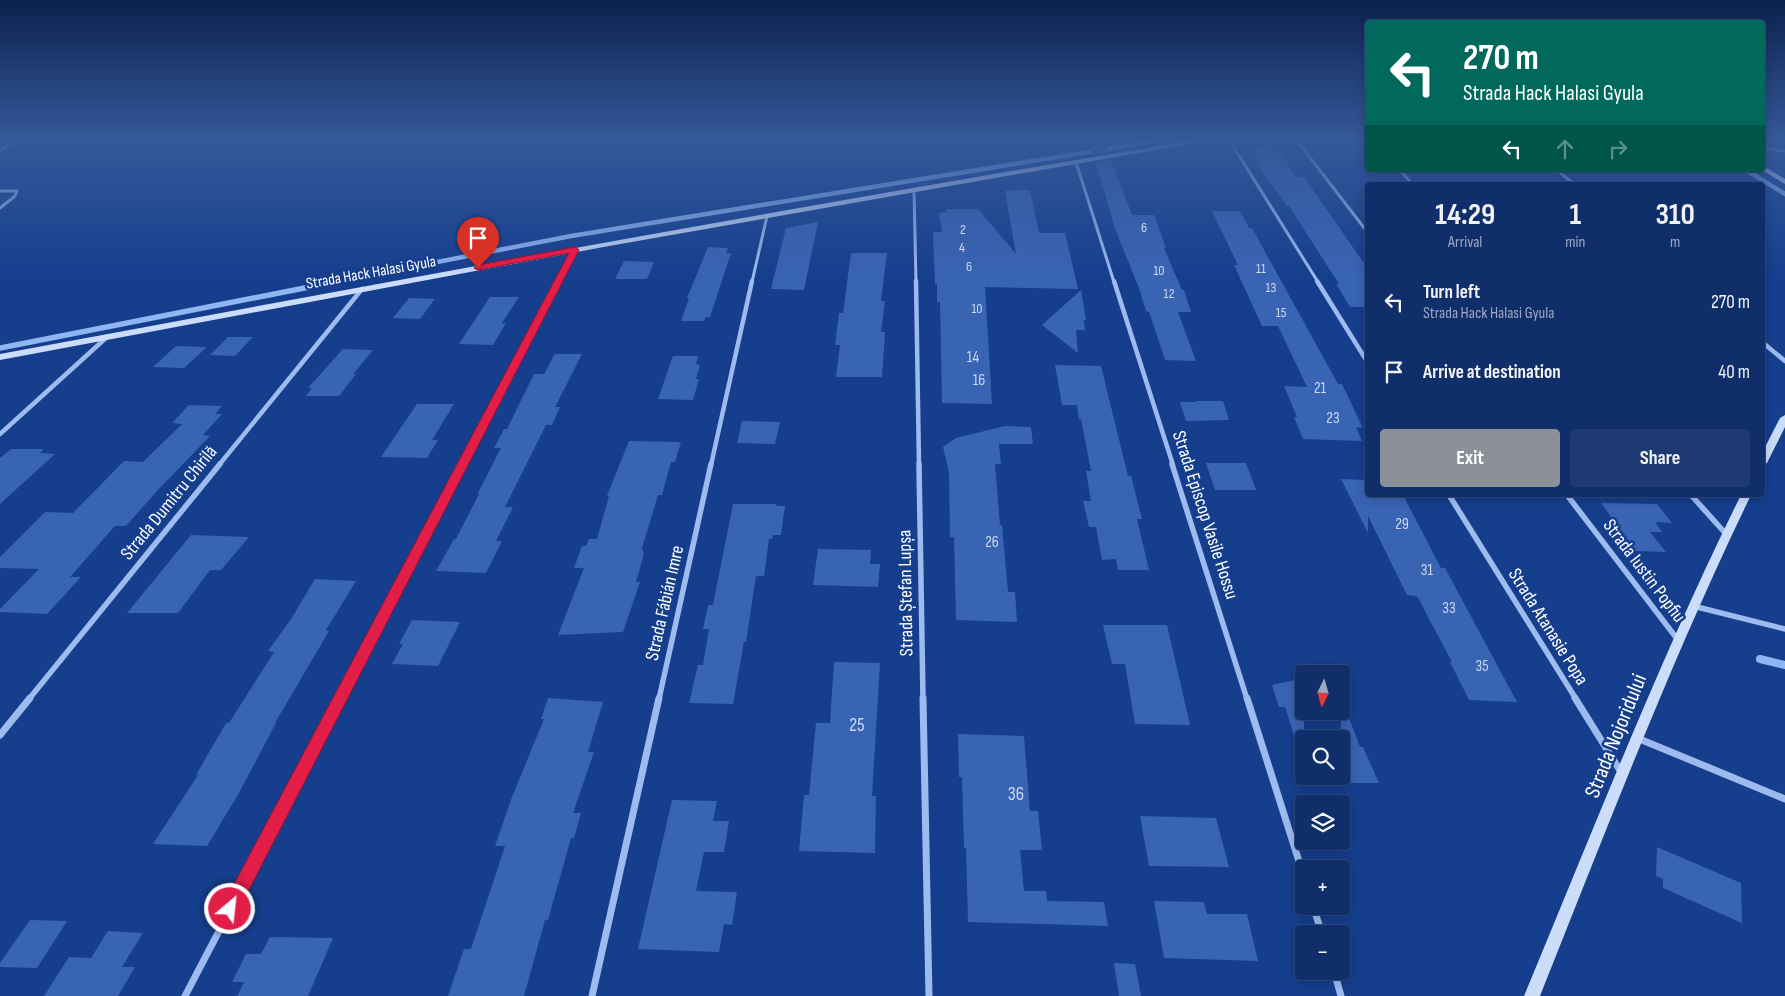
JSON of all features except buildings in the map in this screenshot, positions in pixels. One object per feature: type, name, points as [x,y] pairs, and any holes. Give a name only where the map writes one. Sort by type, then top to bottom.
[{"type":"street","name":"Strada Hack Halasi Gyula","points":[[0,357],[575,250],[946,184]]},
{"type":"street","name":"Strada Episcop Vasile Hossu","points":[[1083,184],[1298,860]]},
{"type":"street","points":[[1257,184],[1365,359]]},
{"type":"street","points":[[1331,184],[1365,229]]},
{"type":"street","name":"Strada Ștefan Lupșa","points":[[914,190],[929,996]]},
{"type":"street","points":[[0,191],[17,191],[0,208]]},
{"type":"street","name":"Strada Fábián Imre","points":[[592,996],[767,216]]},
{"type":"street","points":[[185,996],[575,250]]},
{"type":"street","name":"Strada Dumitru Chirilă","points":[[0,735],[362,289]]},
{"type":"street","points":[[0,434],[108,337]]},
{"type":"street","points":[[1765,344],[1785,361]]},
{"type":"street","points":[[1765,456],[1785,418]]},
{"type":"street","name":"Strada Atanasie Popa","points":[[1450,497],[1622,775]]},
{"type":"street","name":"Strada Iustin Popfiu","points":[[1570,497],[1678,640]]},
{"type":"street","points":[[1693,497],[1726,534]]},
{"type":"street","name":"Strada Nojoridului","points":[[1532,996],[1636,738],[1693,606],[1745,497]]},
{"type":"street","points":[[1693,606],[1785,629]]},
{"type":"street","points":[[1636,738],[1785,799]]},
{"type":"street","points":[[1337,980],[1341,996]]},
{"type":"waterway","points":[[334,282],[571,236],[888,184]]},
{"type":"waterway","points":[[1770,184],[1785,194]]},
{"type":"waterway","points":[[0,348],[340,281]]},
{"type":"waterway","points":[[1760,659],[1785,665]]},
{"type":"route","points":[[230,909],[575,250],[478,268]]}]
